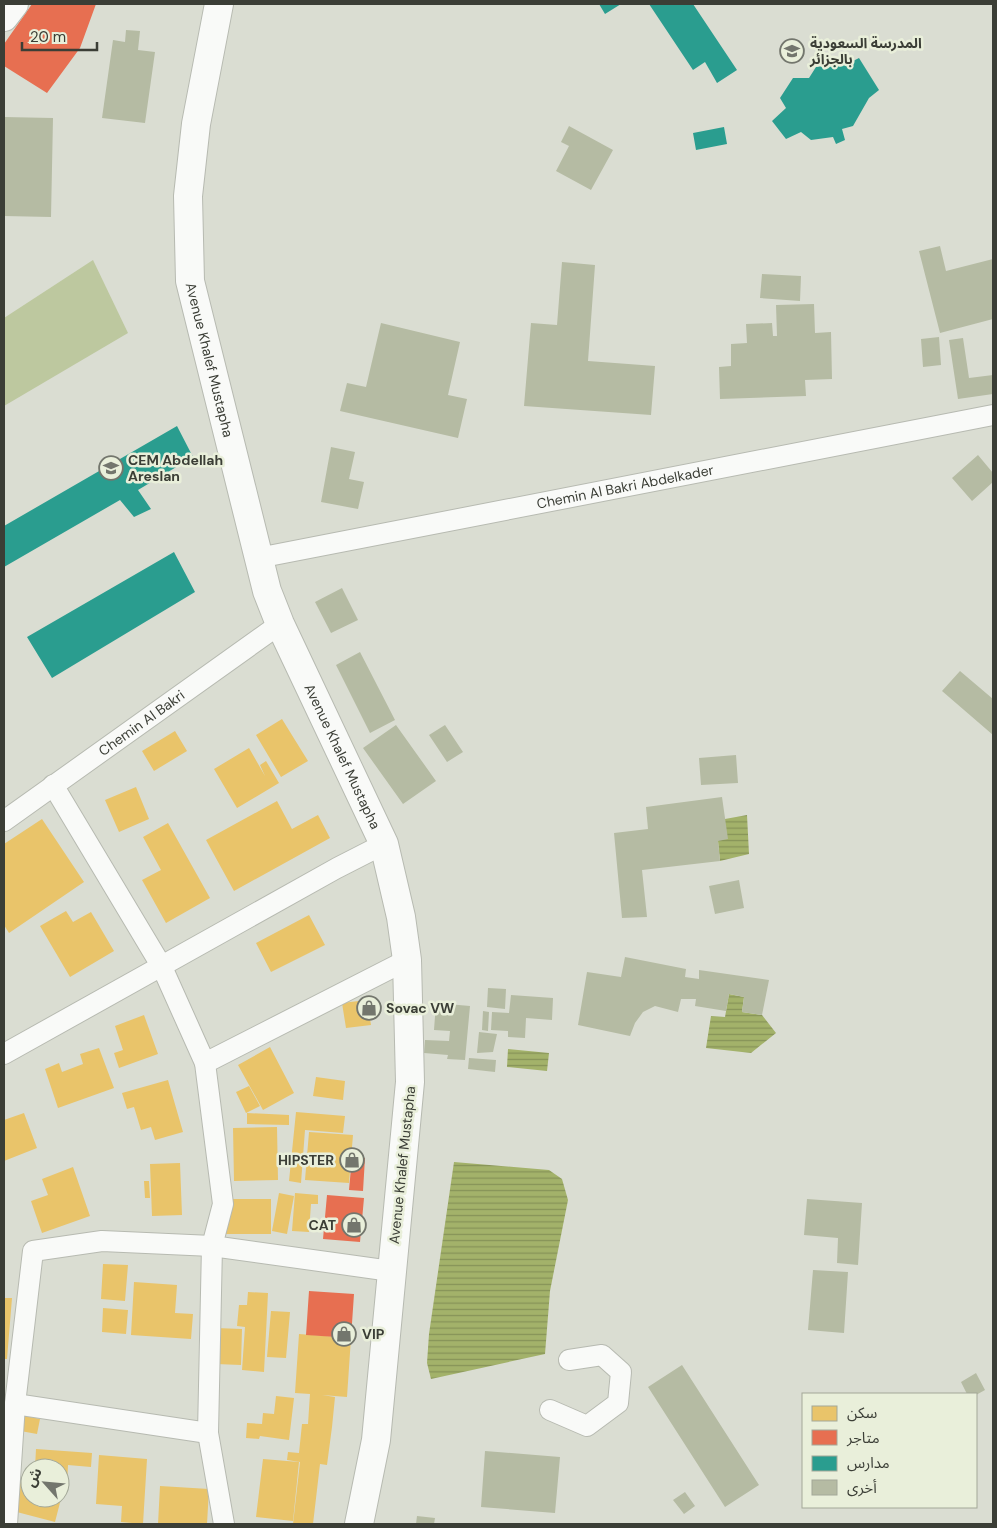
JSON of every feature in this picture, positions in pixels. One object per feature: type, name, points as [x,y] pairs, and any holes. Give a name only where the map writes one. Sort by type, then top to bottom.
[{"type":"main road","points":[[4,17],[14,4]]},
{"type":"main road","name":"Avenue Khalef Mustapha","points":[[219,4],[196,124],[188,196],[190,281],[266,591],[384,844],[401,917],[407,960],[410,1082],[376,1440],[359,1524]]},
{"type":"street","name":"Chemin Al Bakri Abdelkader","points":[[258,558],[993,415]]},
{"type":"street","name":"Chemin Al Bakri","points":[[4,821],[280,624]]},
{"type":"street","points":[[53,786],[162,967],[205,1063],[224,1204],[212,1246],[208,1433],[224,1524]]},
{"type":"street","points":[[4,1054],[337,868],[384,844]]},
{"type":"street","points":[[205,1063],[407,960]]},
{"type":"street","points":[[7,1524],[15,1404],[33,1251],[102,1241],[212,1246],[391,1271]]},
{"type":"street","points":[[550,1410],[587,1426],[618,1403],[621,1372],[602,1355],[569,1360]]},
{"type":"street","points":[[15,1404],[208,1433]]},
{"type":"shaded area","points":[[93,260],[128,333],[4,406],[4,318]]},
{"type":"shaded area","points":[[747,815],[749,854],[720,861],[718,841],[725,819]]},
{"type":"shaded area","points":[[729,994],[744,997],[742,1012],[762,1015],[776,1033],[751,1053],[706,1048],[711,1016],[725,1017]]},
{"type":"shaded area","points":[[508,1049],[549,1053],[547,1071],[507,1067]]},
{"type":"shaded area","points":[[454,1162],[549,1170],[562,1179],[568,1200],[550,1291],[545,1354],[431,1379],[427,1363],[429,1334]]},
{"type":"building: سكن","points":[[282,719],[308,761],[281,777],[256,735]]},
{"type":"building: سكن","points":[[175,731],[187,751],[154,771],[142,751]]},
{"type":"building: سكن","points":[[249,748],[265,776],[260,765],[266,761],[279,783],[237,808],[214,769]]},
{"type":"building: سكن","points":[[136,787],[149,819],[119,832],[105,800]]},
{"type":"building: سكن","points":[[277,801],[292,829],[318,815],[330,838],[234,891],[206,840]]},
{"type":"building: سكن","points":[[42,819],[84,882],[9,933],[4,925],[4,844]]},
{"type":"building: سكن","points":[[168,823],[210,898],[166,923],[142,880],[161,870],[143,837]]},
{"type":"building: سكن","points":[[66,911],[73,922],[91,912],[114,951],[70,977],[40,926]]},
{"type":"building: سكن","points":[[309,915],[325,945],[271,972],[256,943]]},
{"type":"building: سكن","points":[[367,1000],[371,1025],[346,1028],[342,1003]]},
{"type":"building: سكن","points":[[144,1015],[158,1054],[119,1068],[114,1053],[123,1050],[115,1026]]},
{"type":"building: سكن","points":[[270,1047],[294,1093],[263,1110],[238,1065]]},
{"type":"building: سكن","points":[[99,1048],[114,1088],[58,1108],[45,1069],[59,1063],[62,1072],[83,1064],[80,1054]]},
{"type":"building: سكن","points":[[316,1077],[345,1081],[343,1100],[313,1096]]},
{"type":"building: سكن","points":[[168,1080],[183,1132],[155,1140],[151,1127],[141,1130],[134,1107],[127,1109],[122,1093]]},
{"type":"building: سكن","points":[[249,1086],[260,1106],[246,1113],[236,1092]]},
{"type":"building: سكن","points":[[296,1112],[345,1116],[343,1133],[305,1130],[301,1183],[289,1181]]},
{"type":"building: سكن","points":[[24,1113],[37,1148],[4,1161],[4,1120]]},
{"type":"building: سكن","points":[[247,1113],[289,1115],[289,1125],[247,1124]]},
{"type":"building: سكن","points":[[277,1127],[278,1180],[234,1181],[233,1128]]},
{"type":"building: سكن","points":[[309,1132],[353,1135],[349,1183],[305,1180]]},
{"type":"building: سكن","points":[[180,1163],[182,1215],[152,1216],[150,1164]]},
{"type":"building: سكن","points":[[73,1167],[90,1216],[42,1233],[31,1201],[48,1195],[42,1179]]},
{"type":"building: سكن","points":[[144,1181],[149,1181],[150,1198],[145,1198]]},
{"type":"building: سكن","points":[[279,1193],[294,1196],[287,1234],[272,1231]]},
{"type":"building: سكن","points":[[295,1193],[318,1195],[318,1204],[311,1204],[309,1232],[292,1231]]},
{"type":"building: سكن","points":[[225,1199],[271,1199],[271,1234],[225,1234]]},
{"type":"building: سكن","points":[[103,1264],[128,1265],[125,1301],[101,1299]]},
{"type":"building: سكن","points":[[134,1282],[177,1285],[175,1313],[193,1314],[191,1339],[131,1335]]},
{"type":"building: سكن","points":[[248,1292],[268,1293],[264,1372],[242,1370],[245,1327],[237,1326],[239,1305],[247,1305]]},
{"type":"building: سكن","points":[[4,1298],[12,1298],[7,1359],[4,1359]]},
{"type":"building: سكن","points":[[103,1308],[128,1310],[126,1334],[102,1332]]},
{"type":"building: سكن","points":[[271,1311],[290,1312],[286,1358],[267,1357]]},
{"type":"building: سكن","points":[[216,1328],[242,1329],[241,1365],[216,1364]]},
{"type":"building: سكن","points":[[299,1334],[351,1338],[347,1397],[322,1395],[335,1397],[327,1465],[320,1464],[313,1524],[293,1524],[300,1462],[287,1460],[288,1452],[299,1453],[302,1424],[308,1424],[310,1394],[295,1393]]},
{"type":"building: سكن","points":[[276,1396],[294,1398],[289,1440],[260,1436],[259,1439],[246,1438],[247,1423],[262,1424],[263,1413],[274,1414]]},
{"type":"building: سكن","points":[[17,1414],[40,1419],[37,1434],[15,1430]]},
{"type":"building: سكن","points":[[36,1449],[92,1453],[91,1467],[70,1465],[70,1458],[36,1458]]},
{"type":"building: سكن","points":[[99,1455],[147,1459],[143,1524],[121,1522],[122,1506],[96,1504]]},
{"type":"building: سكن","points":[[263,1459],[299,1462],[293,1521],[256,1517]]},
{"type":"building: سكن","points":[[20,1485],[20,1508],[59,1508],[55,1522],[13,1511]]},
{"type":"building: سكن","points":[[160,1486],[209,1489],[207,1524],[158,1524]]},
{"type":"building: متاجر","points":[[32,4],[96,4],[80,48],[47,93],[4,66],[4,44]]},
{"type":"building: متاجر","points":[[352,1157],[365,1158],[363,1191],[349,1190]]},
{"type":"building: متاجر","points":[[327,1195],[364,1198],[360,1242],[323,1239]]},
{"type":"building: متاجر","points":[[309,1291],[354,1294],[351,1338],[306,1335]]},
{"type":"building: مدارس","points":[[599,4],[621,4],[605,14]]},
{"type":"building: مدارس","points":[[649,4],[693,4],[737,70],[717,83],[705,62],[693,70]]},
{"type":"building: مدارس","points":[[859,58],[879,90],[869,98],[853,126],[842,129],[845,140],[836,144],[833,137],[811,140],[801,132],[786,139],[772,121],[786,108],[780,98],[793,78],[809,78],[816,67],[849,63]]},
{"type":"building: مدارس","points":[[724,127],[727,144],[696,150],[693,133]]},
{"type":"building: مدارس","points":[[177,426],[193,457],[138,490],[151,509],[134,517],[120,500],[4,567],[4,526]]},
{"type":"building: مدارس","points":[[174,552],[195,592],[52,678],[27,637]]},
{"type":"building: أخرى","points":[[126,30],[140,31],[138,50],[155,52],[145,123],[102,118],[113,40],[125,42]]},
{"type":"building: أخرى","points":[[4,117],[53,118],[51,217],[4,216]]},
{"type":"building: أخرى","points":[[569,126],[613,150],[591,190],[556,171],[569,146],[561,142]]},
{"type":"building: أخرى","points":[[940,246],[946,271],[993,259],[993,319],[940,333],[919,251]]},
{"type":"building: أخرى","points":[[562,262],[595,265],[588,361],[655,366],[651,415],[524,406],[531,323],[557,325]]},
{"type":"building: أخرى","points":[[762,274],[801,276],[800,301],[760,298]]},
{"type":"building: أخرى","points":[[814,304],[815,333],[831,332],[832,379],[805,380],[806,396],[720,399],[719,367],[731,366],[731,344],[747,343],[746,324],[772,323],[773,336],[777,336],[776,305]]},
{"type":"building: أخرى","points":[[381,323],[460,342],[448,395],[467,399],[458,438],[340,411],[347,383],[366,387]]},
{"type":"building: أخرى","points":[[939,337],[941,365],[923,367],[921,339]]},
{"type":"building: أخرى","points":[[963,338],[969,378],[993,375],[993,394],[958,399],[949,340]]},
{"type":"building: أخرى","points":[[331,447],[355,452],[349,479],[364,482],[358,509],[321,502]]},
{"type":"building: أخرى","points":[[978,455],[993,473],[993,482],[972,501],[952,478]]},
{"type":"building: أخرى","points":[[342,588],[358,620],[331,633],[315,602]]},
{"type":"building: أخرى","points":[[360,652],[395,720],[370,733],[336,665]]},
{"type":"building: أخرى","points":[[960,671],[993,699],[993,735],[942,691]]},
{"type":"building: أخرى","points":[[396,725],[436,781],[403,804],[363,748]]},
{"type":"building: أخرى","points":[[445,725],[463,752],[447,762],[429,735]]},
{"type":"building: أخرى","points":[[736,755],[738,783],[701,785],[699,758]]},
{"type":"building: أخرى","points":[[722,797],[728,839],[718,841],[720,861],[642,870],[647,917],[622,918],[614,833],[648,829],[646,807]]},
{"type":"building: أخرى","points":[[739,880],[744,908],[715,914],[709,886]]},
{"type":"building: أخرى","points":[[625,957],[686,969],[685,977],[699,979],[699,970],[769,980],[762,1015],[742,1012],[744,997],[729,994],[726,1011],[695,1006],[696,999],[681,999],[678,1012],[655,1006],[643,1012],[635,1023],[630,1036],[578,1025],[587,972],[621,977]]},
{"type":"building: أخرى","points":[[488,988],[506,989],[505,1009],[487,1007]]},
{"type":"building: أخرى","points":[[511,995],[553,998],[552,1020],[526,1018],[525,1038],[508,1037],[508,1031],[491,1030],[492,1012],[509,1013]]},
{"type":"building: أخرى","points":[[436,1003],[470,1006],[465,1060],[447,1059],[448,1055],[424,1053],[425,1040],[449,1041],[450,1031],[434,1030]]},
{"type":"building: أخرى","points":[[483,1011],[489,1012],[488,1031],[482,1030]]},
{"type":"building: أخرى","points":[[479,1032],[497,1034],[493,1052],[477,1053]]},
{"type":"building: أخرى","points":[[469,1058],[496,1060],[495,1072],[468,1069]]},
{"type":"building: أخرى","points":[[807,1199],[862,1203],[858,1265],[837,1263],[838,1238],[804,1235]]},
{"type":"building: أخرى","points":[[813,1270],[848,1272],[844,1333],[808,1330]]},
{"type":"building: أخرى","points":[[682,1365],[759,1485],[725,1507],[648,1387]]},
{"type":"building: أخرى","points":[[976,1373],[985,1390],[977,1394],[966,1393],[961,1382]]},
{"type":"building: أخرى","points":[[485,1451],[560,1457],[555,1513],[481,1507]]},
{"type":"building: أخرى","points":[[685,1492],[695,1506],[684,1514],[673,1500]]},
{"type":"building: أخرى","points":[[417,1516],[435,1518],[434,1524],[416,1524]]},
{"type":"place","name":"المدرسة السعودية بالجزائر","points":[[792,51]]},
{"type":"place","name":"CEM Abdellah Areslan","points":[[111,468]]},
{"type":"place","name":"Sovac VW","points":[[369,1008]]},
{"type":"place","name":"HIPSTER","points":[[352,1160]]},
{"type":"place","name":"CAT","points":[[354,1225]]},
{"type":"place","name":"VIP","points":[[344,1334]]}]
